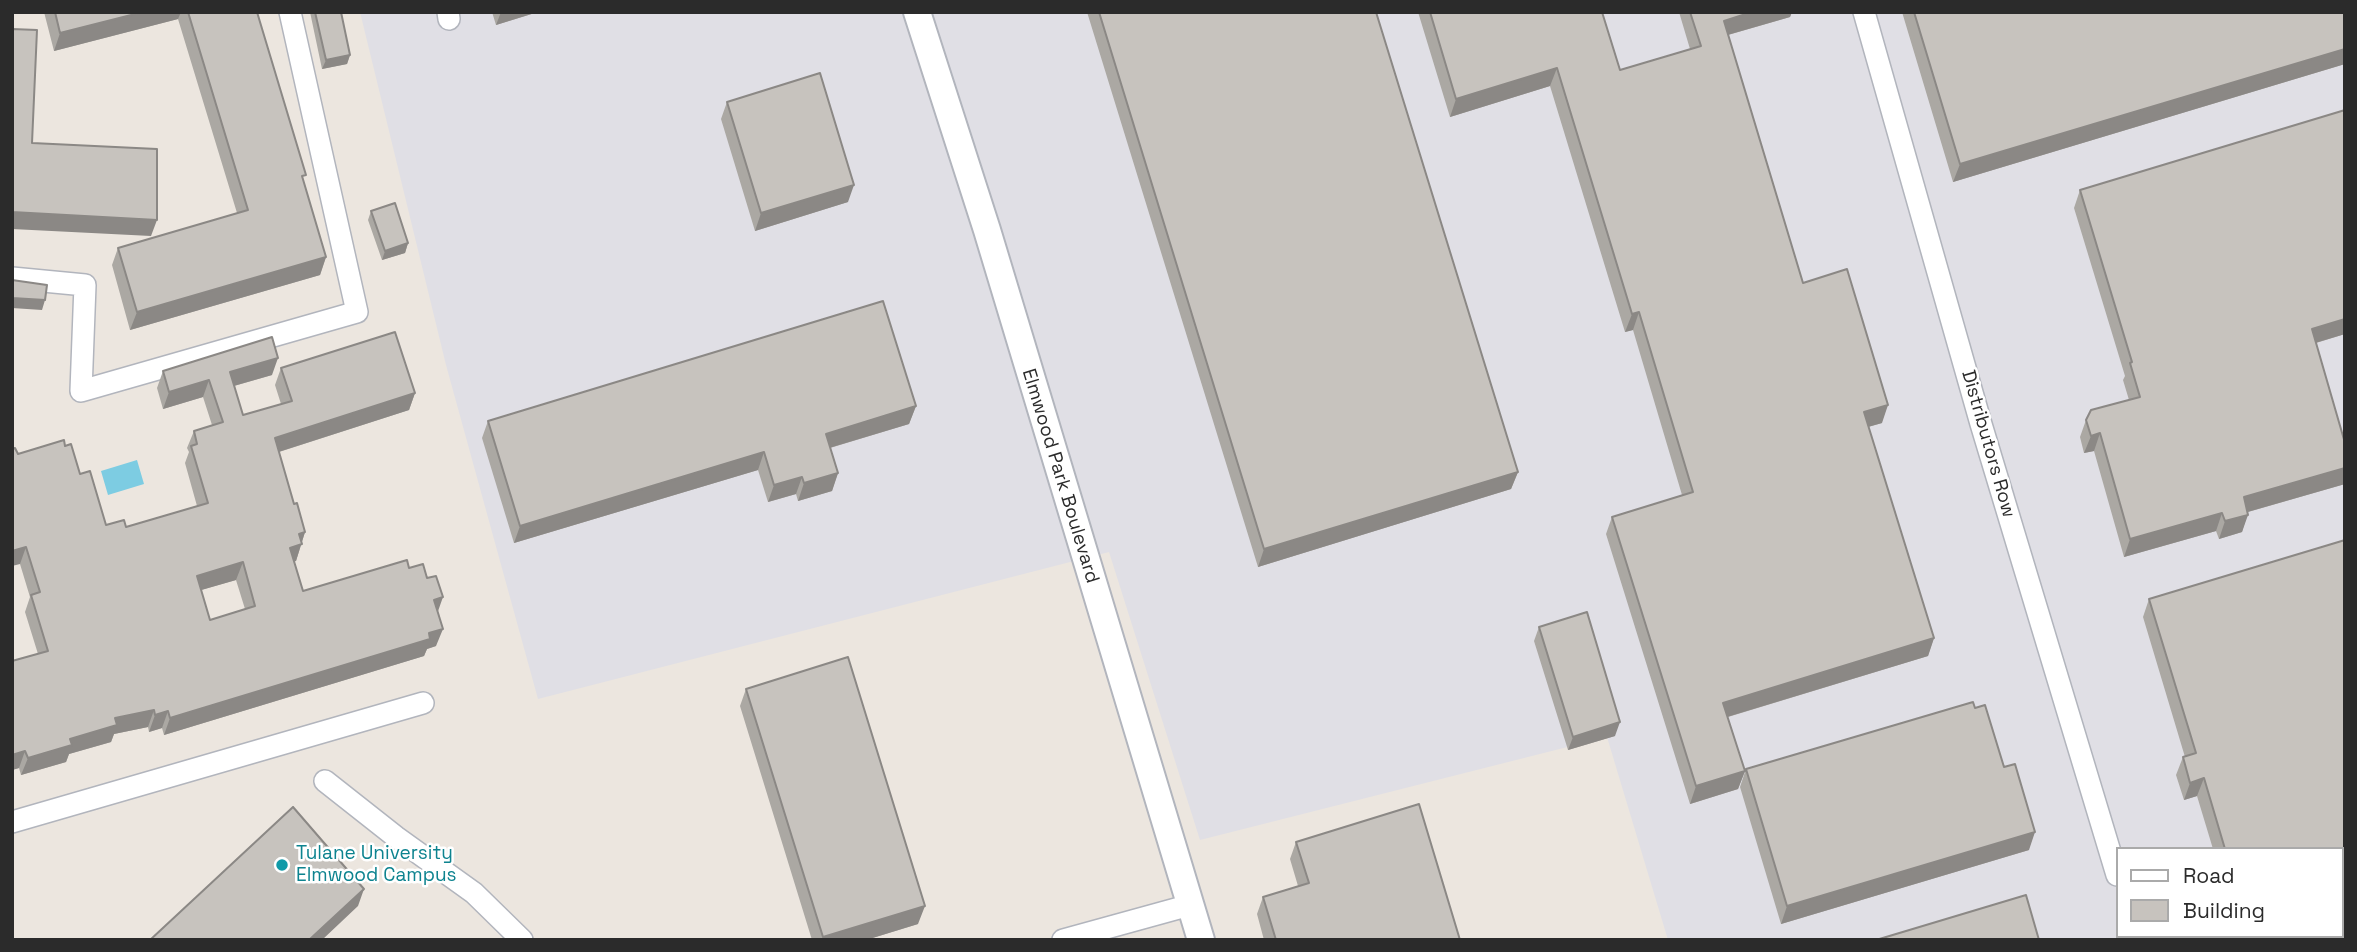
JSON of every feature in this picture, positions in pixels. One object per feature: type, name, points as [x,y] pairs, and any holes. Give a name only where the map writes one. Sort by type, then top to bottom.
[{"type":"street","points":[[12,278],[85,285],[81,391],[357,312],[290,12]]},
{"type":"street","name":"Elmwood Park Boulevard","points":[[918,12],[987,230],[1201,940]]},
{"type":"street","name":"Distributors Row","points":[[1864,12],[1981,424],[2116,872]]},
{"type":"street","points":[[12,822],[424,703]]},
{"type":"street","points":[[324,781],[474,893],[522,940]]},
{"type":"street","points":[[1063,940],[1190,905]]},
{"type":"shaded area","points":[[360,12],[2345,12],[2345,940],[1668,940],[1607,737],[1200,840],[1109,552],[538,699],[446,365]]},
{"type":"water","points":[[137,460],[144,484],[108,495],[101,471]]},
{"type":"building","points":[[55,12],[143,12],[60,33]]},
{"type":"building","points":[[188,12],[257,12],[306,175],[302,176],[326,257],[137,312],[118,248],[248,210]]},
{"type":"building","points":[[315,12],[341,12],[350,55],[326,60]]},
{"type":"building","points":[[1099,12],[1376,12],[1518,472],[1264,549]]},
{"type":"building","points":[[1430,12],[1602,12],[1620,70],[1701,46],[1690,12],[1752,12],[1724,21],[1803,283],[1847,269],[1888,405],[1864,412],[1934,638],[1723,703],[1745,771],[1696,786],[1612,517],[1693,492],[1639,312],[1632,314],[1557,68],[1456,99]]},
{"type":"building","points":[[1914,12],[2345,12],[2345,49],[1960,164]]},
{"type":"building","points":[[12,29],[37,30],[32,143],[157,149],[157,220],[12,212]]},
{"type":"building","points":[[820,73],[854,185],[761,213],[727,102]]},
{"type":"building","points":[[2345,110],[2345,319],[2312,329],[2345,443],[2345,468],[2244,497],[2248,515],[2225,521],[2222,513],[2130,539],[2100,433],[2091,436],[2086,420],[2091,410],[2140,397],[2080,190]]},
{"type":"building","points":[[395,203],[408,243],[385,251],[371,211]]},
{"type":"building","points":[[12,280],[47,285],[45,300],[12,298]]},
{"type":"building","points":[[883,301],[916,406],[826,434],[838,473],[804,483],[802,477],[774,485],[764,452],[520,526],[488,421]]},
{"type":"building","points":[[395,332],[415,393],[275,438],[305,532],[299,534],[302,544],[290,548],[303,591],[407,560],[409,568],[423,564],[427,578],[436,576],[443,597],[434,600],[443,629],[429,633],[430,639],[170,718],[168,711],[155,715],[154,710],[115,718],[117,725],[70,739],[72,745],[28,758],[25,751],[12,755],[12,661],[48,651],[31,595],[40,592],[26,547],[12,551],[12,449],[15,448],[18,454],[64,440],[65,446],[71,444],[80,474],[90,471],[106,525],[124,520],[126,527],[208,503],[191,446],[197,444],[194,431],[223,422],[209,380],[169,392],[163,371],[272,337],[278,358],[230,372],[243,415],[292,401],[281,368]],"holes":[[[243,562],[255,606],[210,620],[197,576]]]},
{"type":"building","points":[[2345,540],[2345,874],[2343,847],[2224,847],[2204,778],[2190,783],[2183,757],[2196,753],[2149,599]]},
{"type":"building","points":[[1587,612],[1620,722],[1573,737],[1539,627]]},
{"type":"building","points":[[848,657],[925,906],[823,937],[746,689]]},
{"type":"building","points":[[1973,702],[1975,708],[1985,705],[2004,767],[2015,764],[2035,832],[1787,906],[1746,769]]},
{"type":"building","points":[[1419,804],[1460,940],[1276,940],[1263,897],[1309,883],[1296,842]]},
{"type":"building","name":"Tulane University Elmwood Campus","points":[[293,807],[364,889],[309,940],[150,940]]},
{"type":"building","points":[[2026,895],[2039,940],[1876,940]]},
{"type":"place","name":"Tulane University Elmwood Campus","points":[[282,865]]}]
